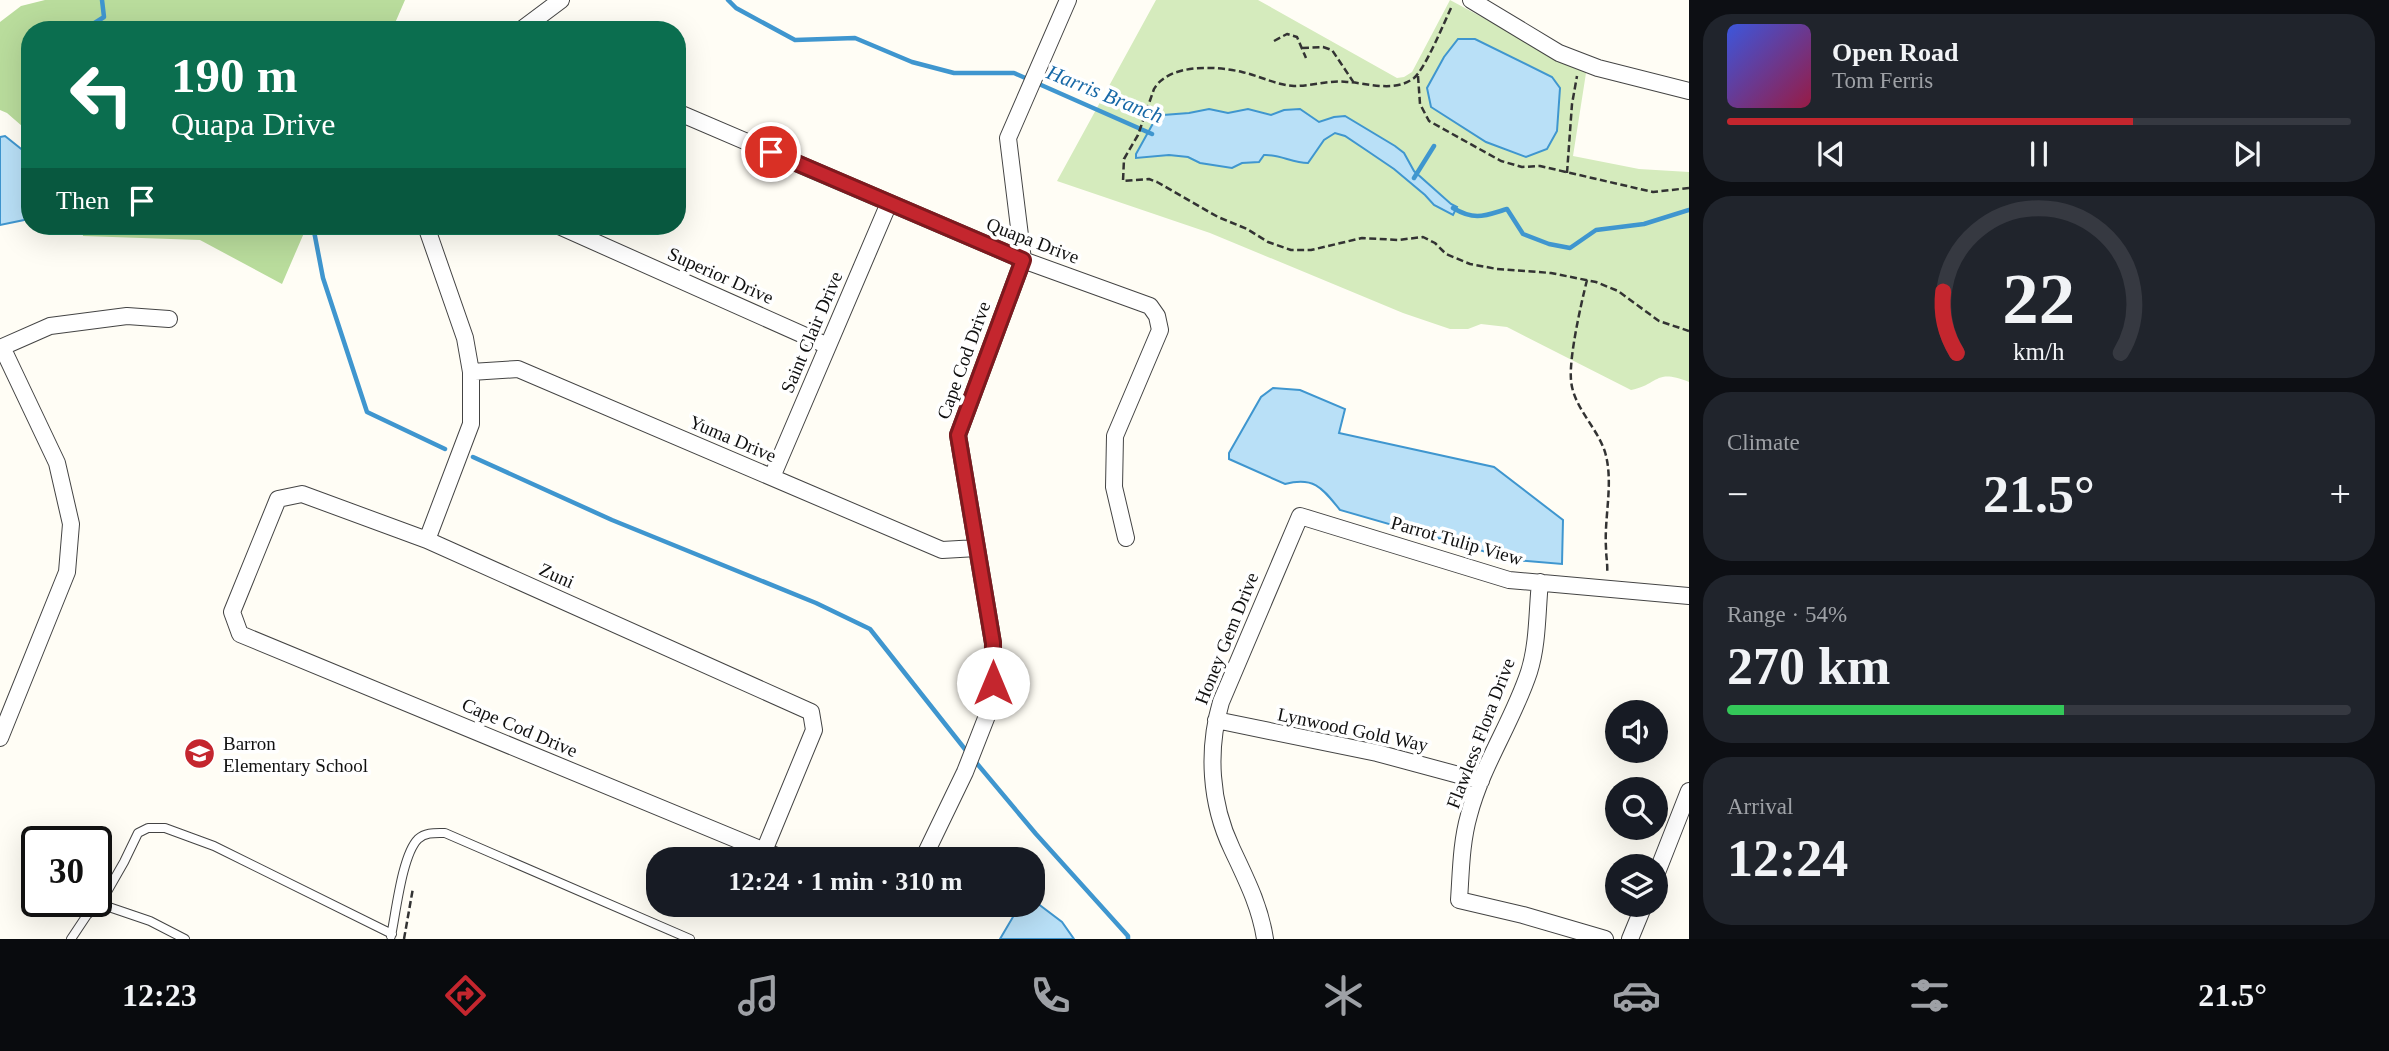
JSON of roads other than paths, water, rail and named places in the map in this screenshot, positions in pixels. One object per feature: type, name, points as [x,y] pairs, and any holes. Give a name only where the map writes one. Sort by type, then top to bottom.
[{"type":"street","points":[[535,21],[561,0]]},
{"type":"street","name":"Cape Cod Drive","points":[[929,847],[965,772],[992,703],[993,643],[958,435],[1023,260],[1008,138],[1068,0]]},
{"type":"street","points":[[1471,0],[1499,7],[1559,53],[1598,68],[1689,91]]},
{"type":"street","name":"Quapa Drive","points":[[686,115],[1023,260],[1150,306],[1157,316],[1160,330],[1115,436],[1114,487],[1126,538]]},
{"type":"street","name":"Saint Clair Drive","points":[[772,478],[889,203]]},
{"type":"street","points":[[427,540],[471,424],[471,372],[465,338],[433,235]]},
{"type":"street","name":"Superior Drive","points":[[579,235],[828,346]]},
{"type":"street","points":[[0,738],[67,572],[71,524],[57,463],[1,347],[50,326],[127,316],[169,319]]},
{"type":"street","name":"Yuma Drive","points":[[471,372],[518,369],[942,550],[977,548]]},
{"type":"street","name":"Zuni","points":[[240,634],[232,612],[278,499],[302,494],[427,540],[811,712],[814,730],[766,847]]},
{"type":"street","name":"Parrot Tulip View","points":[[1300,516],[1509,580],[1689,596]]},
{"type":"street","name":"Honey Gem Drive","points":[[1265,939],[1261,916],[1248,881],[1230,846],[1214,792],[1212,768],[1216,720],[1221,702],[1300,516]]},
{"type":"street","name":"Flawless Flora Drive","points":[[1540,582],[1529,672],[1469,815],[1463,846],[1459,900],[1605,939]]},
{"type":"street","name":"Cape Cod Drive","points":[[240,634],[754,847]]},
{"type":"street","name":"Lynwood Gold Way","points":[[1216,720],[1377,753],[1481,781]]},
{"type":"street","points":[[1664,854],[1689,791]]},
{"type":"street","points":[[1630,939],[1639,917]]},
{"type":"lane","points":[[112,883],[138,834],[148,828],[165,828],[214,846],[391,937],[403,874],[411,850],[418,839],[428,833],[445,833],[690,939]]},
{"type":"lane","points":[[112,908],[150,921],[185,939]]},
{"type":"lane","points":[[71,939],[86,917]]},
{"type":"water","points":[[1458,39],[1475,39],[1552,77],[1560,88],[1557,131],[1547,149],[1526,157],[1486,142],[1431,107],[1427,88],[1444,57]]},
{"type":"water","points":[[1209,109],[1228,113],[1248,109],[1271,115],[1284,110],[1300,109],[1319,122],[1345,116],[1404,153],[1414,171],[1457,207],[1453,215],[1434,205],[1394,169],[1345,136],[1335,133],[1324,140],[1308,163],[1264,155],[1259,162],[1242,163],[1232,168],[1169,155],[1136,158],[1156,118]]},
{"type":"water","points":[[5,136],[21,149],[21,221],[0,225],[0,137]]},
{"type":"water","points":[[1273,388],[1300,390],[1345,409],[1339,433],[1494,467],[1563,520],[1562,564],[1514,560],[1340,510],[1323,490],[1311,483],[1285,484],[1229,459],[1229,453],[1261,397]]},
{"type":"water","points":[[1045,909],[1062,922],[1074,939],[1000,939],[1013,917],[1045,917]]},
{"type":"waterway","points":[[98,21],[104,17],[102,0]]},
{"type":"waterway","name":"Harris Branch","points":[[728,0],[736,8],[795,40],[855,38],[912,62],[954,73],[1014,73],[1152,134]]},
{"type":"waterway","points":[[1414,178],[1434,146]]},
{"type":"waterway","name":"Harris Branch","points":[[1453,208],[1474,216],[1507,209],[1523,234],[1549,244],[1570,248],[1596,230],[1644,224],[1689,210]]},
{"type":"waterway","points":[[315,235],[323,278],[367,412],[445,449]]},
{"type":"waterway","points":[[473,457],[612,520],[816,603],[870,629],[968,753]]},
{"type":"waterway","points":[[974,760],[1128,939]]},
{"type":"place","name":"Barron Elementary School","points":[[200,754]]}]
